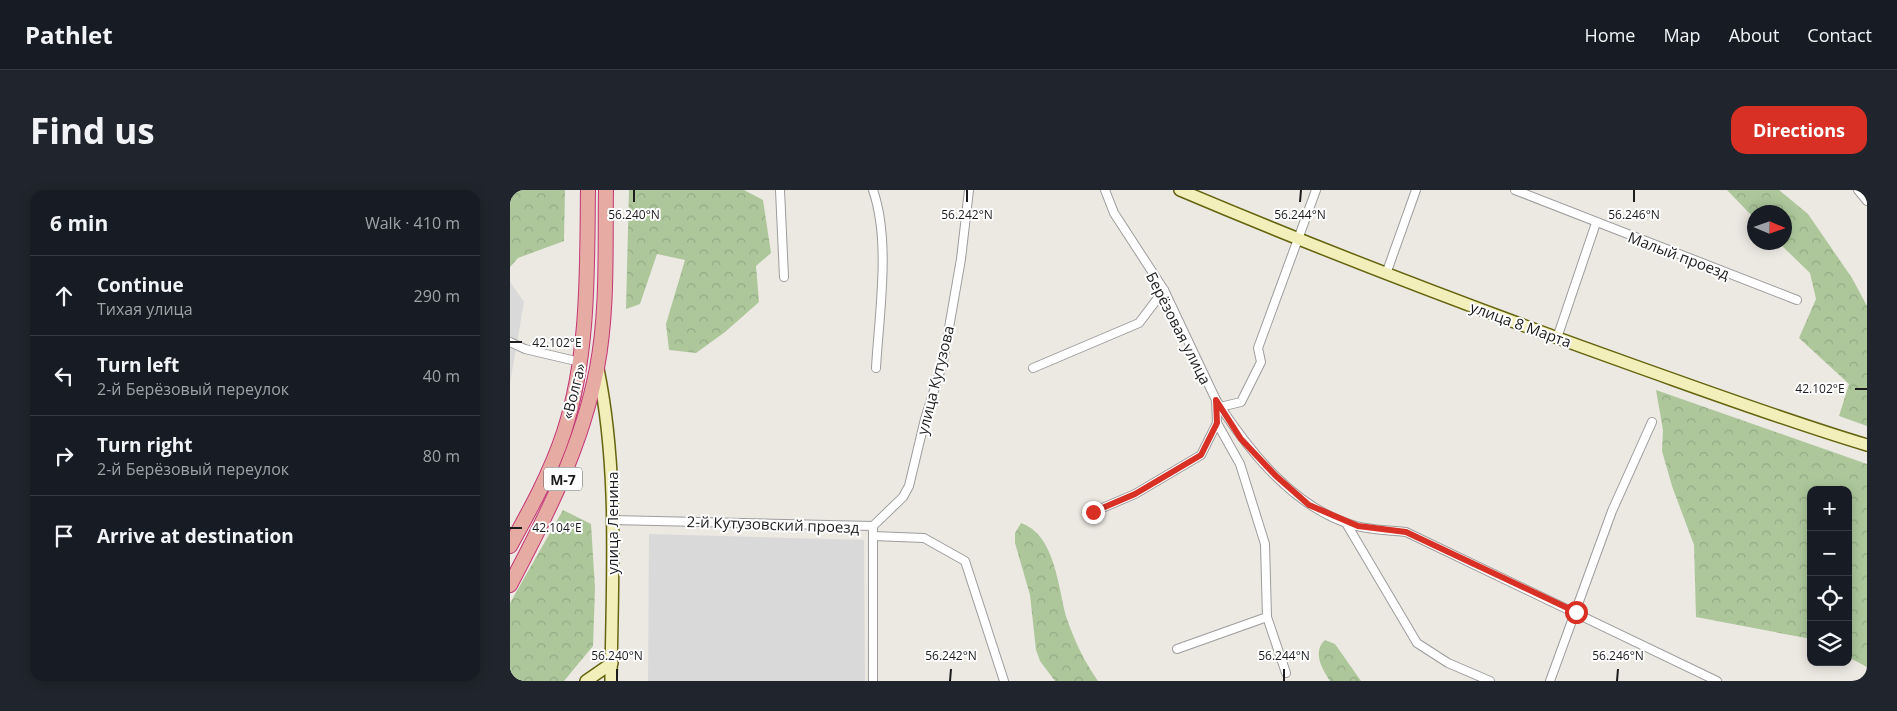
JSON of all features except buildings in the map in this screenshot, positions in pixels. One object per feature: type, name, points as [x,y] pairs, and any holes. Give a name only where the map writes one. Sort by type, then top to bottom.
[{"type":"highway","name":"«Волга»","points":[[510,546],[548,472],[564,433],[580,362],[587,276],[588,190]]},
{"type":"highway","name":"«Волга»","points":[[510,585],[543,522],[573,453],[597,366],[603,312],[606,190]]},
{"type":"main road","name":"улица 8 Марта","points":[[1180,190],[1386,274],[1557,338],[1809,428],[1867,445]]},
{"type":"main road","name":"улица Ленина","points":[[597,366],[610,438],[612,681]]},
{"type":"main road","points":[[586,681],[612,663]]},
{"type":"street","points":[[780,190],[784,277]]},
{"type":"street","points":[[873,190],[878,205],[882,259],[876,368]]},
{"type":"street","name":"улица Кутузова","points":[[873,526],[903,498],[909,486],[925,419],[943,362],[961,258],[970,190]]},
{"type":"street","name":"Берёзовая улица","points":[[1105,190],[1114,213],[1164,290],[1218,404],[1217,423],[1240,464],[1265,544],[1267,617],[1286,673]]},
{"type":"street","points":[[1316,190],[1300,238],[1258,348],[1260,362],[1241,402],[1218,404],[1241,439],[1276,476],[1309,505],[1346,523],[1406,532],[1576,612],[1716,681]]},
{"type":"street","points":[[1386,274],[1416,190]]},
{"type":"street","name":"Малый проезд","points":[[1515,190],[1535,194],[1596,223],[1797,300]]},
{"type":"street","points":[[1858,190],[1867,201]]},
{"type":"street","points":[[1557,338],[1596,223]]},
{"type":"street","points":[[1033,368],[1139,323],[1164,290]]},
{"type":"street","points":[[510,342],[525,349],[580,362]]},
{"type":"street","points":[[1550,681],[1612,511],[1652,422]]},
{"type":"street","points":[[1093,512],[1135,494],[1201,455],[1217,423]]},
{"type":"street","name":"2-й Кутузовский проезд","points":[[612,520],[873,526],[873,536],[924,538],[965,561],[1004,681]]},
{"type":"street","points":[[1346,523],[1417,643],[1448,663],[1490,681]]},
{"type":"street","points":[[873,536],[874,681]]},
{"type":"street","points":[[1177,650],[1267,617]]},
{"type":"shaded area","points":[[510,282],[524,302],[510,383]]},
{"type":"shaded area","points":[[649,534],[864,540],[865,681],[648,681]]},
{"type":"green space","points":[[510,190],[565,190],[564,241],[518,258],[510,267]]},
{"type":"green space","points":[[629,190],[744,190],[763,200],[771,253],[756,266],[759,302],[725,332],[696,353],[669,350],[666,324],[685,260],[657,254],[640,304],[626,309]]},
{"type":"green space","points":[[1727,190],[1779,190],[1808,214],[1852,278],[1867,306],[1867,426],[1839,416],[1849,384],[1799,338],[1816,299],[1810,273],[1786,250],[1792,250],[1792,205],[1747,205],[1747,211]]},
{"type":"green space","points":[[1656,390],[1867,464],[1867,667],[1852,659],[1852,486],[1807,486],[1807,638],[1696,617],[1694,545],[1672,486],[1662,451],[1663,430]]},
{"type":"green space","points":[[563,510],[591,524],[595,588],[593,646],[564,681],[510,681],[510,603]]},
{"type":"green space","points":[[1021,523],[1033,529],[1049,551],[1070,627],[1084,659],[1098,681],[1055,681],[1040,661],[1036,650],[1030,595],[1015,543],[1015,533]]},
{"type":"green space","points":[[1325,640],[1335,644],[1361,681],[1330,681],[1321,666],[1319,655],[1321,645]]},
{"type":"route","points":[[1093,512],[1135,494],[1201,455],[1217,423],[1216,400],[1241,439],[1276,476],[1309,505],[1346,523],[1406,532],[1576,612]]}]
